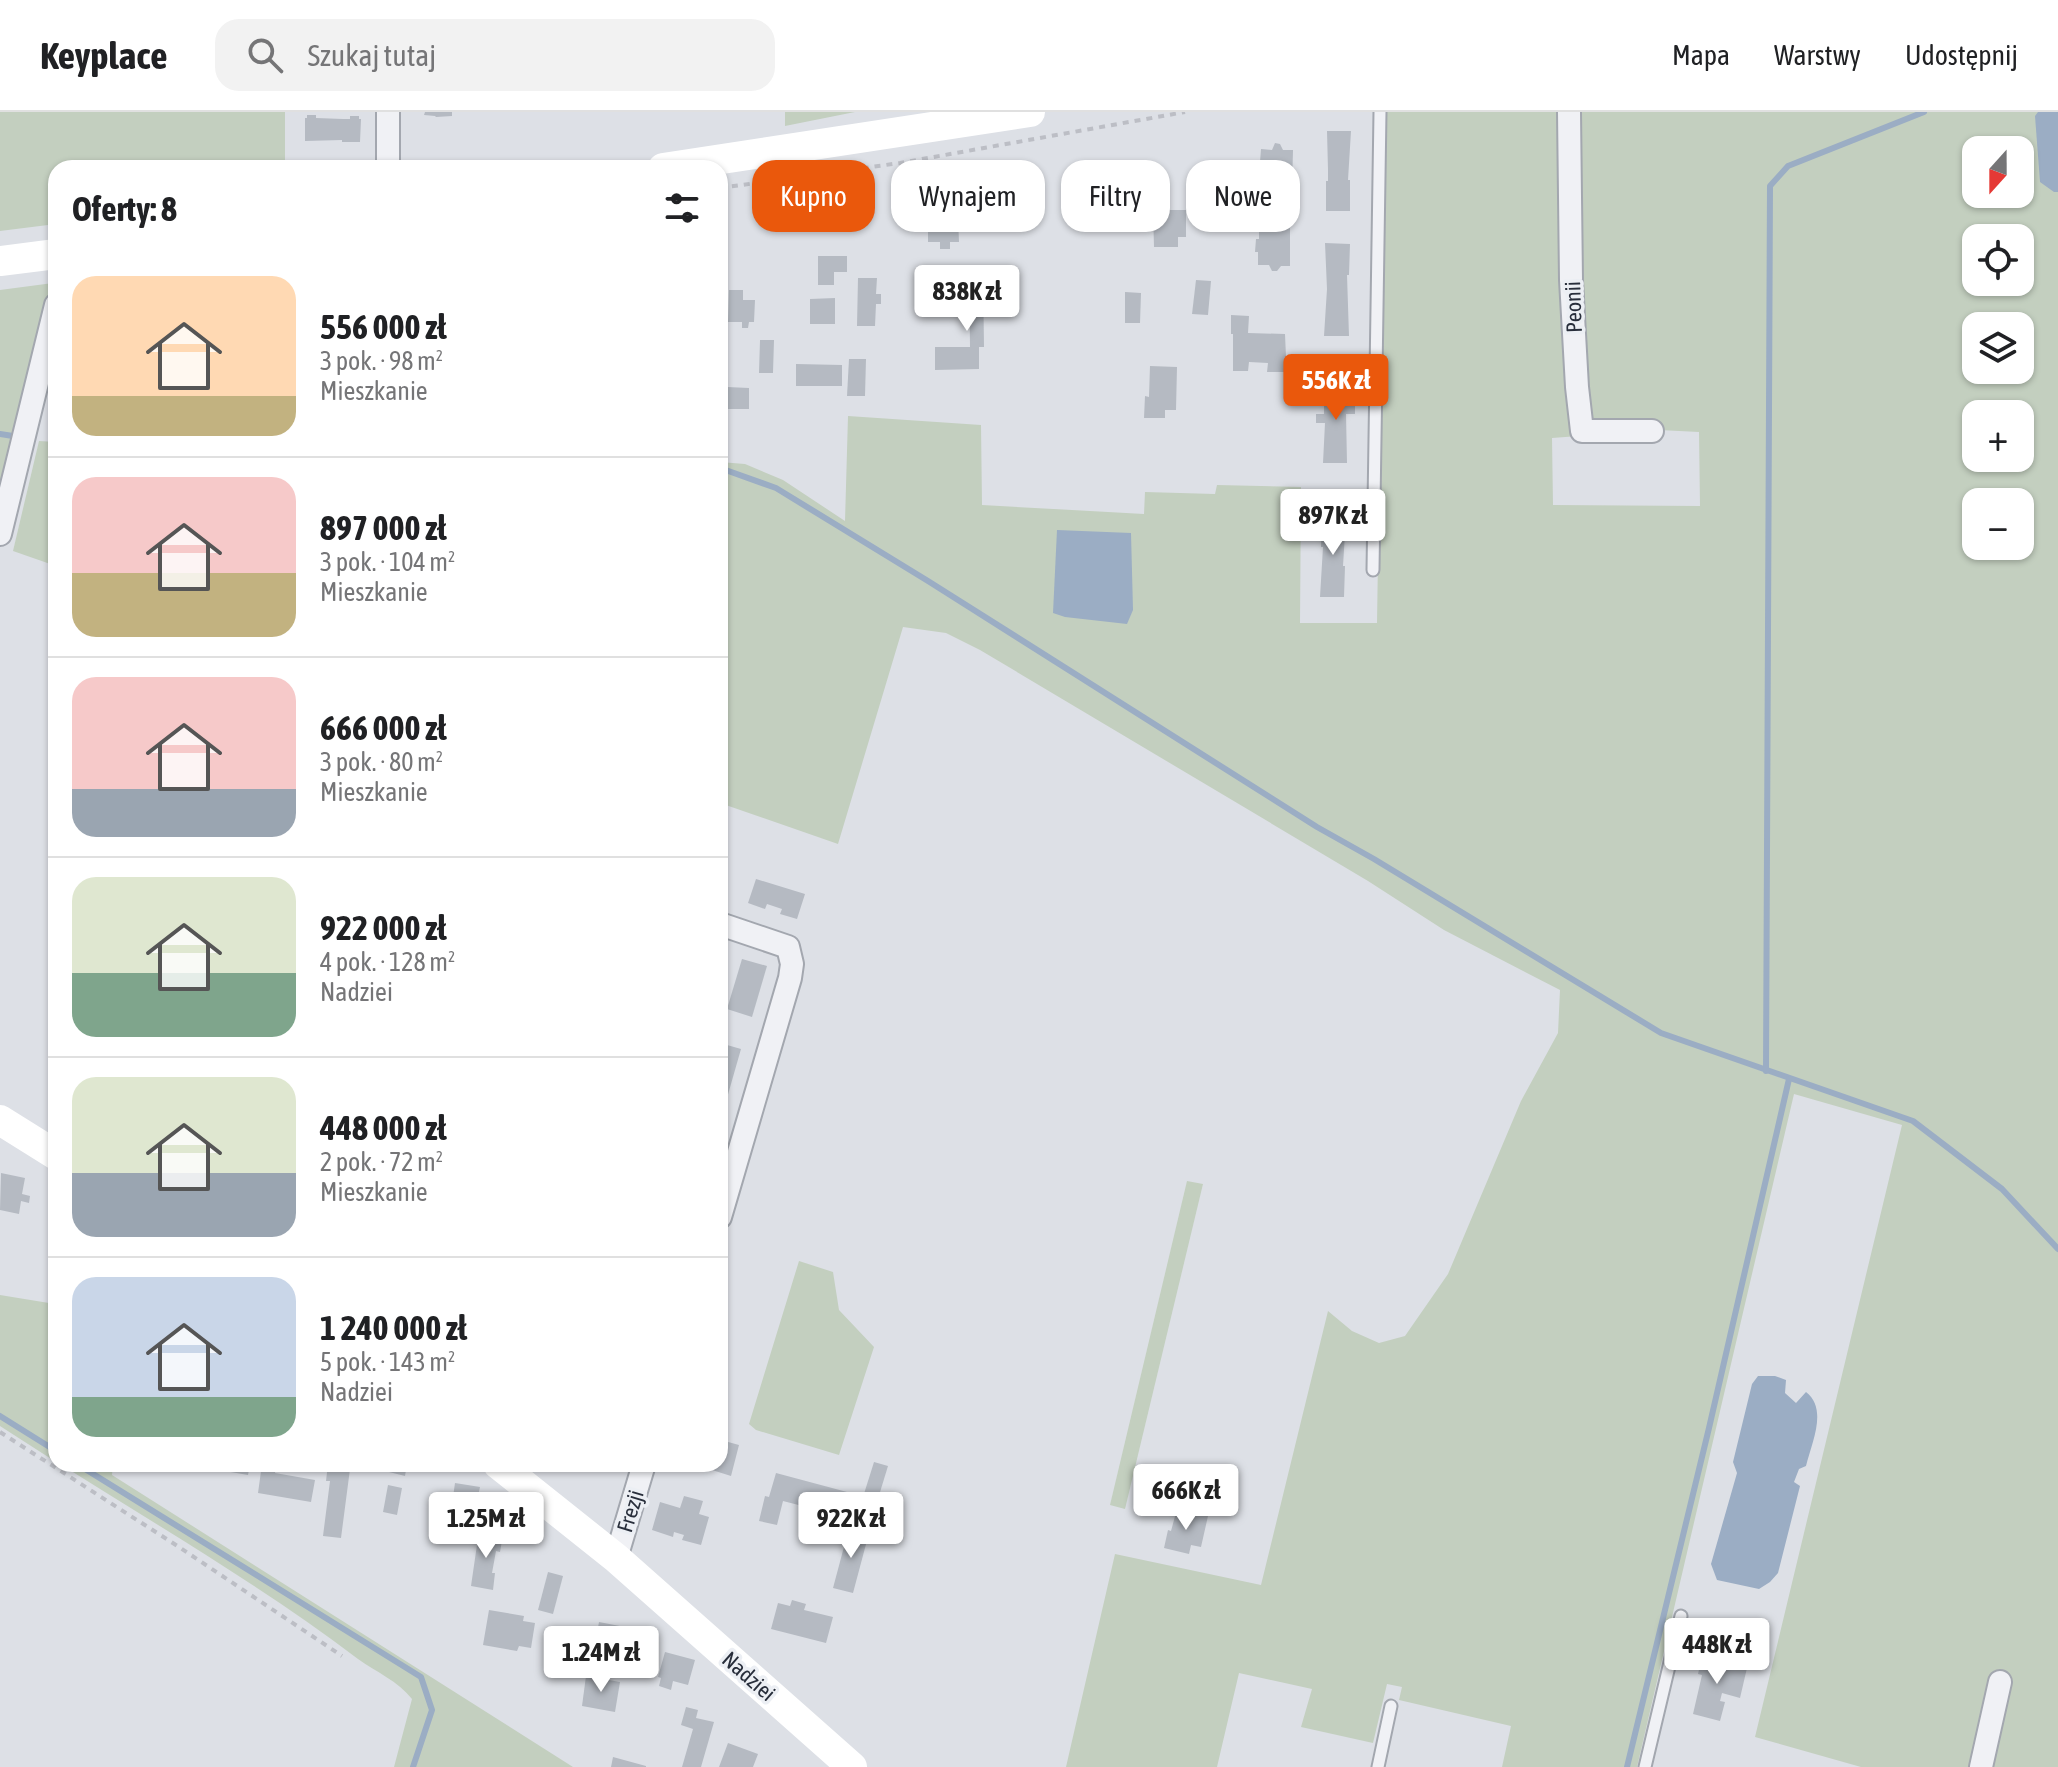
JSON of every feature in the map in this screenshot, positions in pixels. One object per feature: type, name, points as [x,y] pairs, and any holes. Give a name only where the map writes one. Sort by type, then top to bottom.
[{"type":"street","points":[[388,112],[388,160]]},
{"type":"street","points":[[715,160],[1027,112]]},
{"type":"street","name":"Peonii","points":[[1569,112],[1571,280],[1582,431],[1652,431]]},
{"type":"street","points":[[0,261],[48,255]]},
{"type":"street","points":[[0,534],[48,338]]},
{"type":"street","points":[[728,927],[788,947],[792,964],[728,1190]]},
{"type":"street","points":[[0,1120],[48,1150]]},
{"type":"street","name":"Nadziei","points":[[508,1472],[616,1558],[852,1767]]},
{"type":"street","name":"Frezji","points":[[616,1558],[642,1472]]},
{"type":"street","points":[[1981,1767],[2000,1682]]},
{"type":"lane","points":[[1373,570],[1380,112]]},
{"type":"lane","points":[[1645,1767],[1681,1616]]},
{"type":"lane","points":[[1378,1767],[1391,1706]]},
{"type":"path","points":[[728,187],[900,163],[1185,112]]},
{"type":"path","points":[[0,1432],[48,1463]]},
{"type":"path","points":[[62,1472],[342,1656]]},
{"type":"green space","points":[[0,112],[285,112],[285,160],[48,160],[48,225],[0,231]]},
{"type":"green space","points":[[785,112],[855,112],[785,126]]},
{"type":"green space","points":[[1385,112],[2058,112],[2058,1767],[1861,1767],[1755,1737],[1902,1125],[1794,1094],[1637,1767],[1502,1767],[1511,1726],[1399,1700],[1402,1687],[1387,1684],[1373,1743],[1301,1727],[1312,1689],[1239,1673],[1217,1767],[1066,1767],[1115,1554],[1261,1585],[1328,1311],[1352,1331],[1379,1343],[1405,1336],[1448,1274],[1521,1101],[1558,1033],[1560,990],[1444,930],[1368,881],[980,650],[946,633],[903,627],[838,844],[728,806],[728,463],[745,464],[783,480],[845,521],[848,416],[981,425],[982,505],[1144,514],[1145,492],[1215,494],[1217,485],[1301,487],[1300,623],[1377,623]],"holes":[[[1659,430],[1699,432],[1700,506],[1553,505],[1552,438]]]},
{"type":"green space","points":[[48,284],[48,302],[0,487],[0,290]]},
{"type":"green space","points":[[39,441],[48,442],[48,563],[13,551]]},
{"type":"green space","points":[[1187,1181],[1203,1184],[1125,1509],[1110,1505]]},
{"type":"green space","points":[[799,1261],[833,1272],[839,1310],[874,1347],[839,1455],[756,1430],[749,1424]]},
{"type":"green space","points":[[0,1295],[48,1303],[48,1457],[0,1426]]},
{"type":"green space","points":[[73,1472],[112,1472],[112,1475],[573,1767],[394,1767],[412,1699],[386,1677],[248,1582]]},
{"type":"water","points":[[2038,112],[2058,112],[2058,192],[2040,182],[2035,116]]},
{"type":"water","points":[[1057,530],[1131,533],[1133,610],[1127,624],[1053,613]]},
{"type":"water","points":[[1758,1376],[1775,1376],[1786,1380],[1785,1393],[1796,1403],[1806,1392],[1813,1399],[1817,1417],[1806,1466],[1799,1469],[1794,1482],[1800,1486],[1778,1573],[1759,1589],[1717,1580],[1711,1564],[1737,1473],[1733,1462],[1752,1384]]},
{"type":"building","points":[[425,112],[452,112],[452,116],[436,117],[424,115]]},
{"type":"building","points":[[307,115],[343,119],[359,116],[360,142],[305,141]]},
{"type":"building","points":[[1327,131],[1351,131],[1350,211],[1326,211]]},
{"type":"building","points":[[1275,143],[1280,144],[1283,150],[1293,150],[1293,160],[1260,160],[1261,149],[1272,150]]},
{"type":"building","points":[[1170,210],[1186,210],[1186,237],[1178,237],[1178,247],[1154,247],[1154,232],[1170,232]]},
{"type":"building","points":[[928,232],[959,232],[959,242],[950,242],[950,249],[940,249],[940,242],[928,242]]},
{"type":"building","points":[[1259,232],[1290,232],[1290,266],[1281,266],[1277,271],[1272,271],[1269,265],[1258,265],[1258,252],[1255,252],[1256,239],[1259,239]]},
{"type":"building","points":[[1325,243],[1350,244],[1347,275],[1349,336],[1324,336],[1327,289]]},
{"type":"building","points":[[818,256],[847,256],[847,272],[834,272],[834,285],[818,285]]},
{"type":"building","points":[[969,272],[983,272],[984,347],[979,347],[979,369],[935,370],[935,347],[970,347]]},
{"type":"building","points":[[858,278],[877,278],[876,294],[881,294],[881,304],[876,304],[875,326],[857,326]]},
{"type":"building","points":[[1196,280],[1211,281],[1208,315],[1192,314]]},
{"type":"building","points":[[729,290],[743,290],[743,300],[755,300],[754,322],[749,322],[748,328],[742,328],[742,322],[728,322]]},
{"type":"building","points":[[1125,292],[1141,293],[1140,323],[1125,323]]},
{"type":"building","points":[[835,298],[835,324],[810,324],[810,299]]},
{"type":"building","points":[[1231,315],[1249,316],[1248,333],[1285,334],[1284,372],[1267,372],[1268,363],[1249,362],[1248,371],[1233,371]]},
{"type":"building","points":[[760,340],[774,340],[773,373],[759,373]]},
{"type":"building","points":[[849,359],[866,359],[865,396],[847,396]]},
{"type":"building","points":[[796,364],[842,365],[842,386],[796,386]]},
{"type":"building","points":[[1150,366],[1177,367],[1176,410],[1165,410],[1165,418],[1144,418],[1145,396],[1149,397]]},
{"type":"building","points":[[1324,383],[1348,384],[1348,396],[1355,396],[1355,414],[1346,414],[1347,463],[1323,463],[1325,423],[1316,423],[1316,414],[1324,414]]},
{"type":"building","points":[[728,387],[749,388],[749,409],[728,409]]},
{"type":"building","points":[[1322,517],[1346,517],[1344,597],[1320,597]]},
{"type":"building","points":[[756,879],[805,894],[797,919],[780,914],[782,909],[767,904],[765,909],[748,903]]},
{"type":"building","points":[[742,959],[767,966],[752,1017],[728,1009]]},
{"type":"building","points":[[728,1045],[741,1049],[728,1094]]},
{"type":"building","points":[[1,1173],[25,1178],[22,1194],[30,1196],[29,1203],[21,1201],[19,1214],[0,1210]]},
{"type":"building","points":[[728,1442],[739,1445],[731,1476],[718,1472],[728,1472]]},
{"type":"building","points":[[874,1462],[888,1466],[877,1502],[863,1497]]},
{"type":"building","points":[[261,1472],[315,1480],[311,1502],[258,1493]]},
{"type":"building","points":[[327,1472],[350,1472],[341,1538],[323,1536],[330,1481],[326,1481]]},
{"type":"building","points":[[776,1473],[847,1492],[841,1516],[783,1501],[777,1525],[759,1521],[765,1496],[769,1497]]},
{"type":"building","points":[[455,1483],[480,1487],[470,1534],[455,1532],[456,1522],[449,1521],[451,1506],[443,1505],[444,1496],[453,1497]]},
{"type":"building","points":[[388,1485],[402,1488],[397,1515],[383,1512]]},
{"type":"building","points":[[684,1496],[703,1501],[699,1514],[709,1517],[701,1545],[682,1540],[684,1535],[674,1532],[673,1537],[652,1530],[660,1502],[680,1508]]},
{"type":"building","points":[[1177,1509],[1208,1516],[1201,1547],[1191,1545],[1189,1554],[1164,1548]]},
{"type":"building","points":[[849,1528],[869,1533],[853,1593],[833,1588]]},
{"type":"building","points":[[479,1531],[503,1535],[492,1573],[495,1573],[493,1590],[471,1586]]},
{"type":"building","points":[[548,1572],[563,1576],[553,1614],[538,1610]]},
{"type":"building","points":[[792,1600],[806,1604],[804,1610],[833,1617],[826,1643],[771,1629],[778,1603],[790,1606]]},
{"type":"building","points":[[489,1610],[524,1616],[523,1621],[535,1623],[531,1648],[519,1646],[517,1651],[483,1645]]},
{"type":"building","points":[[599,1622],[630,1628],[624,1656],[594,1650]]},
{"type":"building","points":[[665,1652],[695,1660],[688,1685],[673,1681],[671,1690],[659,1686],[661,1678],[658,1677]]},
{"type":"building","points":[[1702,1656],[1747,1668],[1740,1698],[1722,1693],[1720,1701],[1725,1702],[1720,1721],[1693,1714],[1702,1675],[1698,1674]]},
{"type":"building","points":[[586,1676],[620,1682],[615,1712],[582,1706]]},
{"type":"building","points":[[686,1707],[698,1710],[696,1718],[714,1722],[701,1767],[682,1767],[693,1729],[681,1725]]},
{"type":"building","points":[[728,1743],[758,1754],[753,1767],[719,1767]]},
{"type":"building","points":[[613,1757],[646,1766],[646,1767],[611,1767]]},
{"type":"waterway","points":[[1766,1071],[1770,186],[1788,166],[1924,112]]},
{"type":"waterway","points":[[0,434],[13,436]]},
{"type":"waterway","points":[[728,471],[776,488],[1317,827],[1661,1033],[1913,1121],[2002,1189],[2058,1249]]},
{"type":"waterway","points":[[1627,1767],[1789,1079]]},
{"type":"waterway","points":[[0,1416],[48,1446]]},
{"type":"waterway","points":[[90,1472],[421,1677],[432,1710],[413,1767]]}]
